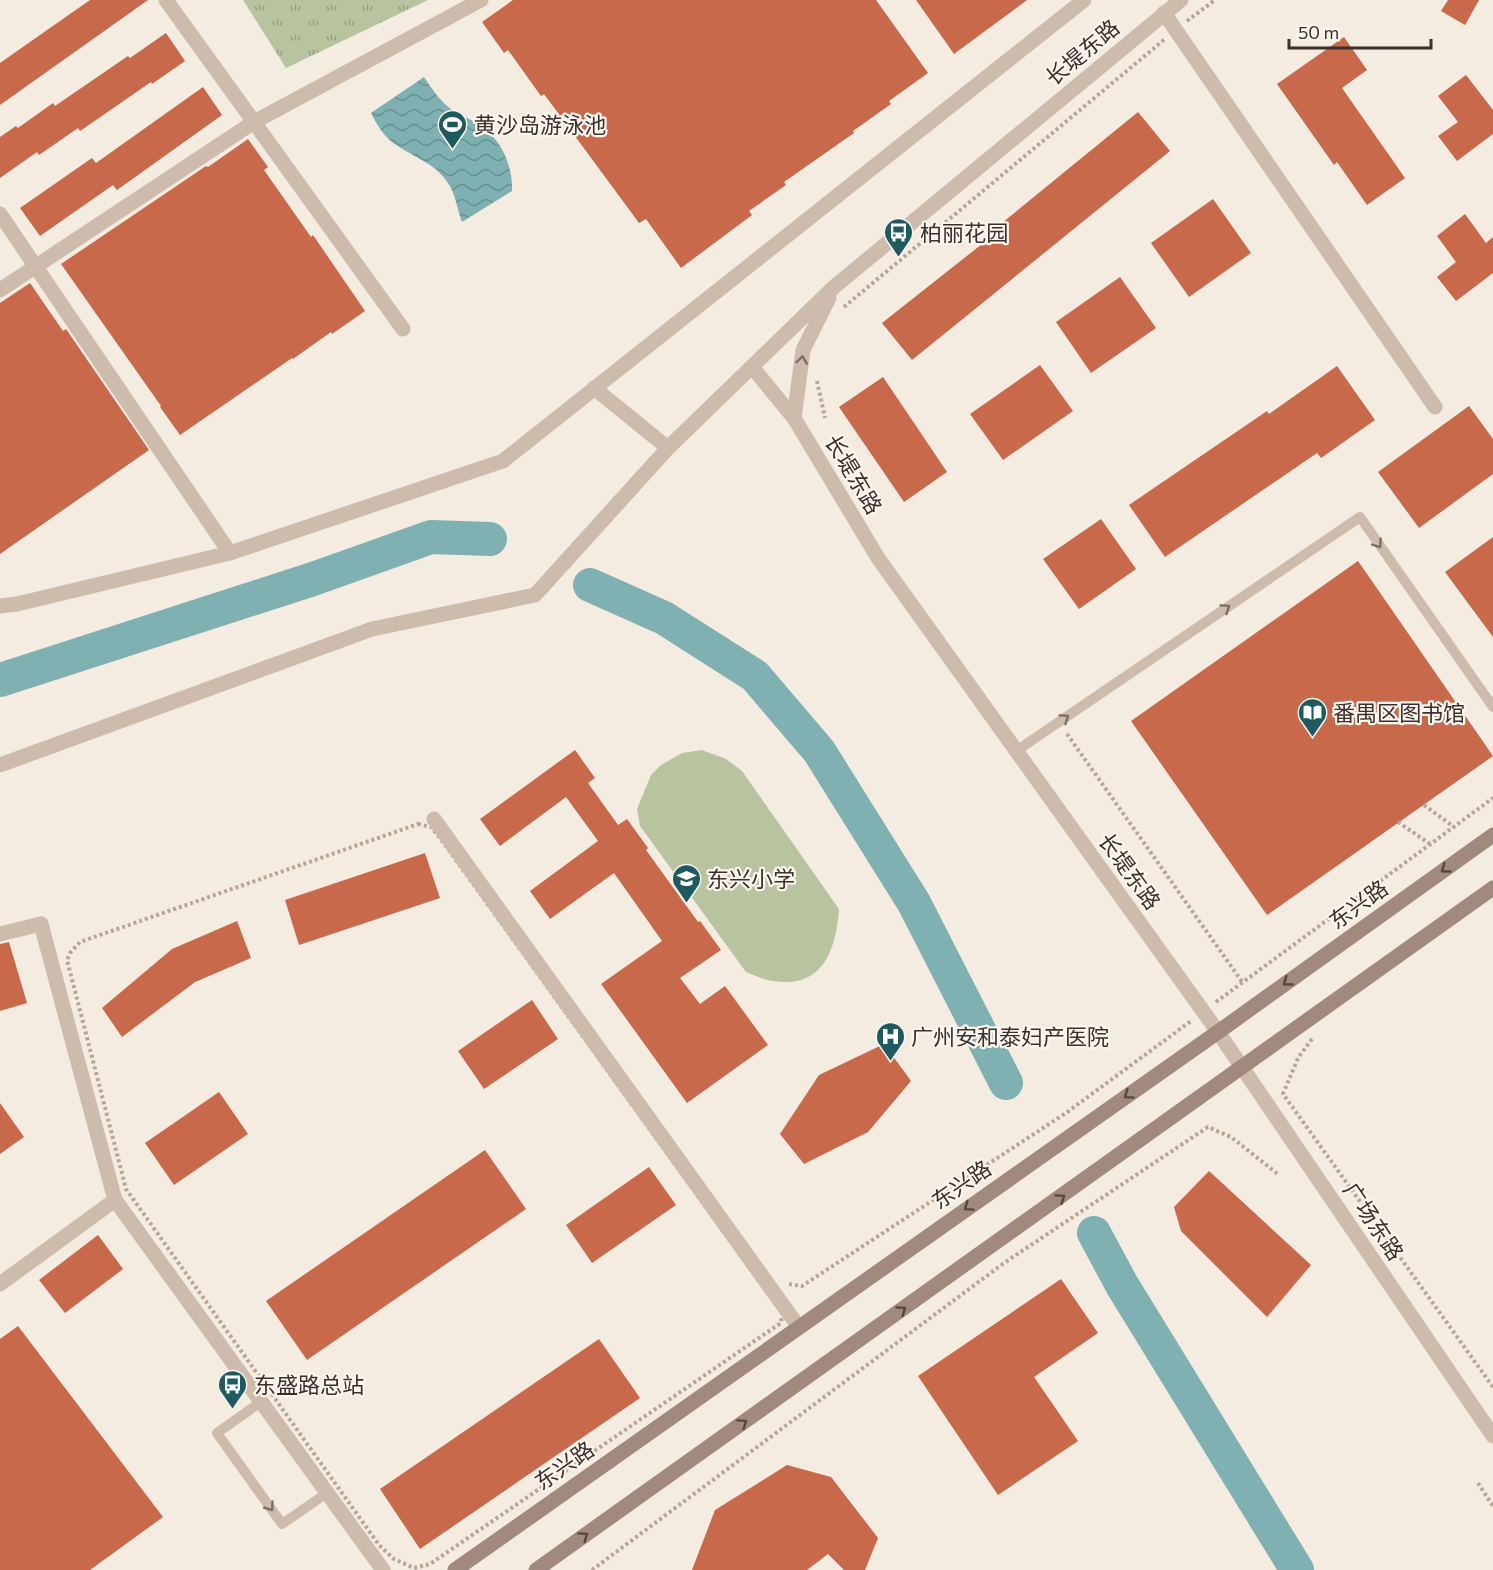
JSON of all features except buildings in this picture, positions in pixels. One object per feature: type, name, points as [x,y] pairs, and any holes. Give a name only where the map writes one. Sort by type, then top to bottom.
[{"type":"main road","name":"东兴路","points":[[455,1570],[1218,1032],[1493,835]]},
{"type":"main road","points":[[536,1570],[1493,888]]},
{"type":"street","points":[[166,0],[403,329]]},
{"type":"street","points":[[0,290],[254,122],[481,0]]},
{"type":"street","points":[[0,606],[17,604],[230,553],[503,461],[1084,0]]},
{"type":"street","name":"长堤东路","points":[[1181,0],[834,287],[803,350],[794,418],[878,558],[1218,1032]]},
{"type":"street","points":[[1164,13],[1435,407]]},
{"type":"street","points":[[0,214],[230,553]]},
{"type":"street","points":[[0,765],[372,629],[535,595],[668,448],[834,287]]},
{"type":"street","points":[[752,366],[794,418]]},
{"type":"street","points":[[594,388],[668,448]]},
{"type":"street","points":[[434,819],[798,1326]]},
{"type":"street","points":[[0,934],[41,924],[115,1200],[382,1570]]},
{"type":"street","name":"广场东路","points":[[1218,1032],[1493,1436]]},
{"type":"street","points":[[0,1284],[115,1200]]},
{"type":"lane","points":[[1016,752],[1360,517],[1493,707]]},
{"type":"lane","points":[[262,1401],[217,1433],[241,1468],[282,1524],[327,1493]]},
{"type":"path","points":[[837,313],[1175,30],[1215,0]]},
{"type":"path","points":[[815,373],[825,418]]},
{"type":"path","points":[[1059,723],[1243,983]]},
{"type":"path","points":[[788,1283],[802,1286],[1066,1113],[1493,798]]},
{"type":"path","points":[[1424,804],[1454,827]]},
{"type":"path","points":[[418,824],[431,827],[440,838],[782,1313],[781,1323],[430,1564],[414,1568],[394,1559],[379,1545],[126,1189],[67,960],[80,942],[418,824],[434,819]]},
{"type":"path","points":[[1398,822],[1430,844]]},
{"type":"path","points":[[1316,1033],[1298,1058],[1283,1095],[1493,1387]]},
{"type":"path","points":[[592,1570],[1004,1263],[1208,1127],[1231,1137],[1279,1175]]},
{"type":"path","points":[[1478,1483],[1493,1506]]},
{"type":"green space","points":[[243,0],[428,0],[286,68]]},
{"type":"green space","points":[[702,750],[726,759],[742,771],[839,909],[830,952],[815,973],[804,979],[790,982],[773,981],[746,972],[640,826],[637,809],[651,775],[661,765],[682,753]]},
{"type":"water","name":"黄沙岛游泳池","points":[[424,77],[436,95],[448,106],[478,124],[495,139],[505,155],[511,173],[512,191],[462,222],[453,192],[443,176],[392,142],[381,131],[371,113]]},
{"type":"waterway","points":[[0,680],[313,579],[431,537],[490,539]]},
{"type":"waterway","points":[[590,585],[664,618],[755,676],[819,751],[914,903],[1006,1083]]},
{"type":"waterway","points":[[1094,1233],[1122,1285],[1297,1570]]},
{"type":"place","name":"黄沙岛游泳池","points":[[453,150]]},
{"type":"place","name":"柏丽花园","points":[[899,258]]},
{"type":"place","name":"番禺区图书馆","points":[[1312,738]]},
{"type":"place","name":"东兴小学","points":[[686,904]]},
{"type":"place","name":"广州安和泰妇产医院","points":[[890,1062]]},
{"type":"place","name":"东盛路总站","points":[[233,1410]]}]
